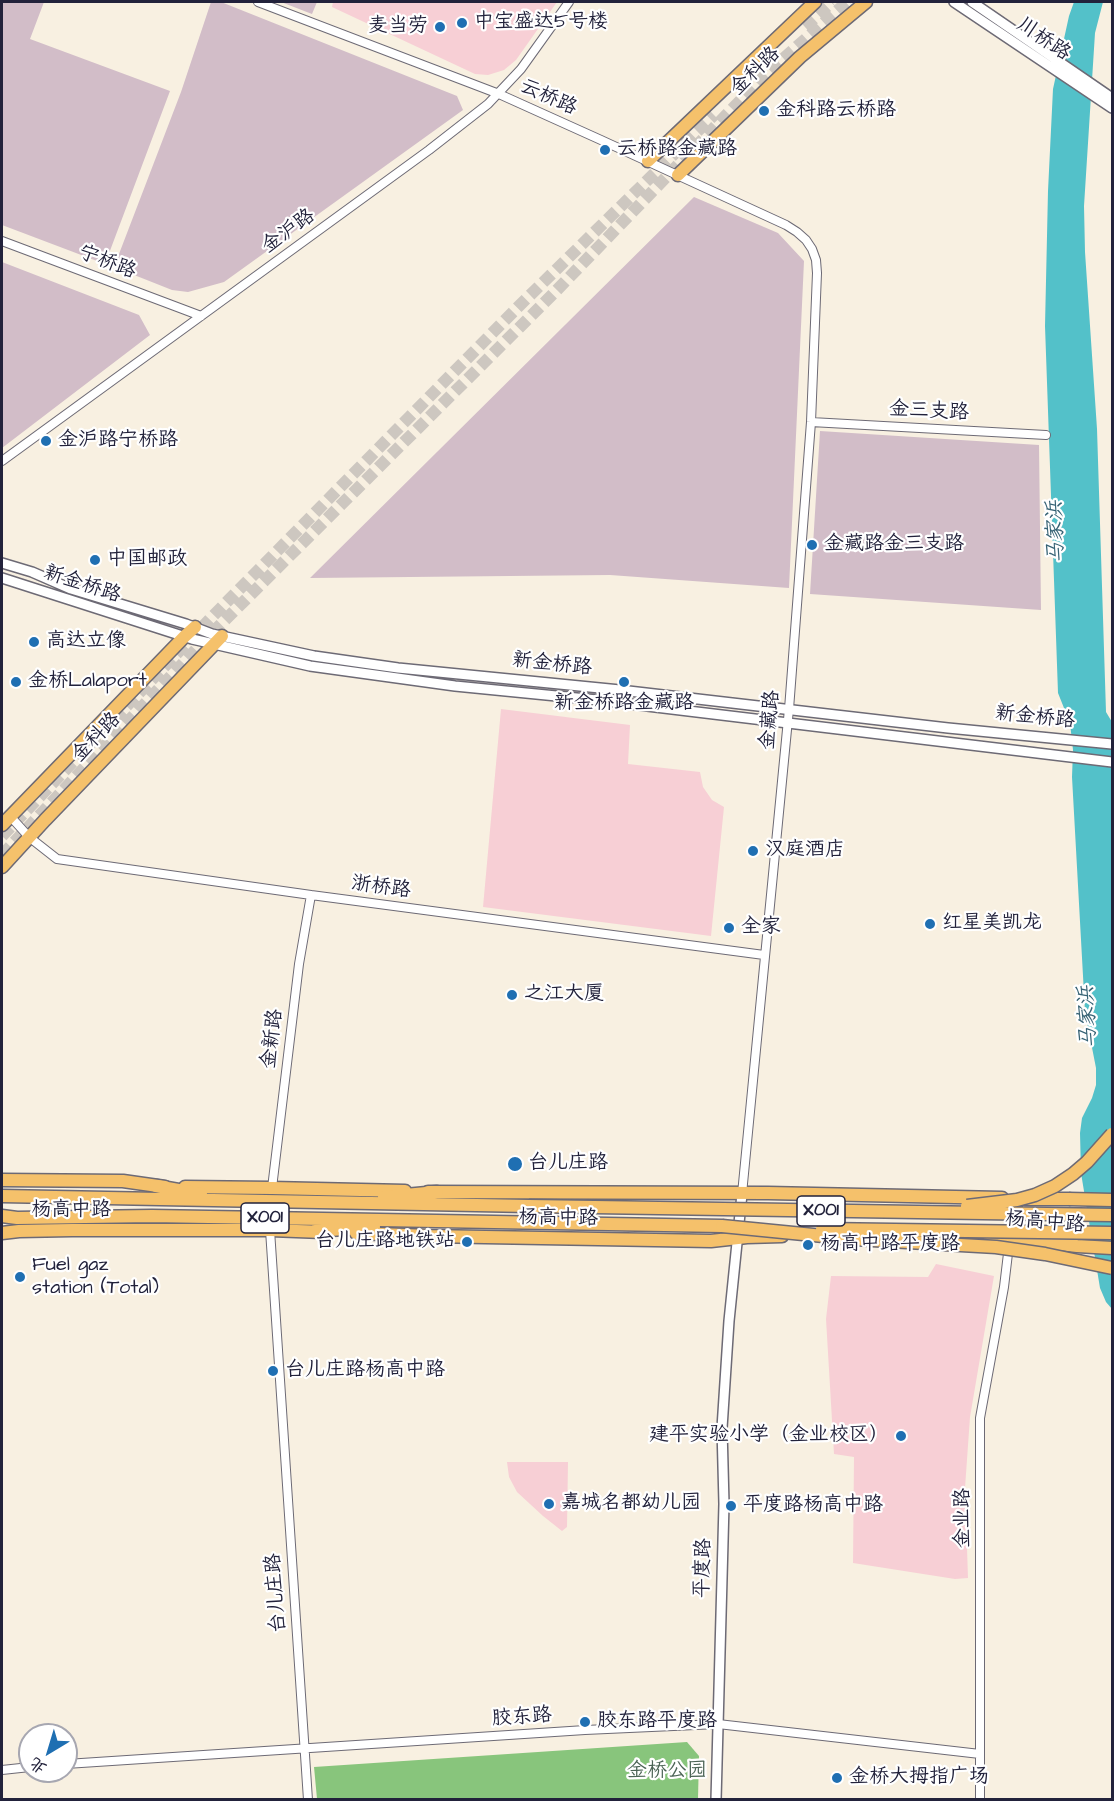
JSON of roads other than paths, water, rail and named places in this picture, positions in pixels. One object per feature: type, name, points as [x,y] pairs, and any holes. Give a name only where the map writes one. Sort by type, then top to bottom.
[{"type":"main road","name":"金科路","points":[[648,161],[815,2]]},
{"type":"main road","name":"金科路","points":[[678,175],[800,57],[866,2]]},
{"type":"main road","name":"金科路","points":[[6,820],[195,627]]},
{"type":"main road","name":"金科路","points":[[2,867],[219,640]]},
{"type":"main road","points":[[797,1210],[952,1207],[1017,1200],[1055,1186],[1073,1174],[1113,1134]]},
{"type":"main road","name":"杨高中路","points":[[2,1180],[123,1181],[156,1186],[221,1189],[1113,1200]]},
{"type":"main road","points":[[156,1186],[238,1201]]},
{"type":"main road","points":[[327,1203],[437,1192]]},
{"type":"main road","name":"杨高中路","points":[[2,1196],[1113,1215]]},
{"type":"main road","name":"杨高中路","points":[[2,1216],[17,1218],[152,1216],[1113,1233]]},
{"type":"main road","points":[[315,1231],[455,1221]]},
{"type":"main road","points":[[722,1226],[854,1239],[996,1247],[1113,1268]]},
{"type":"main road","name":"杨高中路","points":[[2,1233],[72,1230],[270,1235],[315,1231],[429,1236],[711,1241],[747,1237],[809,1236],[1009,1238],[1113,1248]]},
{"type":"street","name":"云桥路","points":[[258,2],[499,94],[786,225],[806,240],[812,249]]},
{"type":"street","name":"金沪路","points":[[2,461],[429,150],[499,94],[521,69],[569,2]]},
{"type":"street","name":"川桥路","points":[[954,2],[1113,98]]},
{"type":"street","name":"川桥路","points":[[972,2],[1113,108]]},
{"type":"street","name":"宁桥路","points":[[2,241],[201,316]]},
{"type":"street","name":"金藏路","points":[[742,1194],[789,709],[811,422],[817,273],[812,249]]},
{"type":"street","name":"金三支路","points":[[811,422],[1046,435]]},
{"type":"street","name":"新金桥路","points":[[2,562],[71,589],[195,627],[212,634],[219,640],[310,666],[454,686],[597,700],[1113,762]]},
{"type":"street","name":"新金桥路","points":[[2,578],[185,636],[314,656],[398,668],[1113,744]]},
{"type":"street","name":"浙桥路","points":[[6,820],[57,859],[764,955]]},
{"type":"street","name":"金新路","points":[[272,1188],[299,964],[311,895]]},
{"type":"street","name":"平度路","points":[[716,1800],[724,1504],[722,1428],[729,1322],[742,1194]]},
{"type":"street","name":"台儿庄路","points":[[270,1235],[308,1800]]},
{"type":"street","name":"金业路","points":[[980,1800],[980,1418],[1004,1287],[1009,1238]]},
{"type":"street","name":"胶东路","points":[[78,1763],[585,1730],[718,1724],[980,1754]]},
{"type":"street","points":[[2,1770],[18,1768]]},
{"type":"water","name":"马家浜","points":[[1074,2],[1103,2],[1095,33],[1084,206],[1097,429],[1106,712],[1112,722],[1112,1309],[1100,1288],[1081,1173],[1082,1118],[1096,1085],[1096,1068],[1085,1012],[1072,777],[1073,750],[1070,723],[1058,693],[1045,326],[1053,89]]},
{"type":"tunnel","points":[[805,27],[832,2]]},
{"type":"tunnel","points":[[2,855],[203,642],[556,291],[764,76],[847,2]]},
{"type":"tunnel","points":[[2,836],[210,619],[518,307],[714,115]]},
{"type":"place","name":"中宝盛达5号楼","points":[[462,23]]},
{"type":"place","name":"麦当劳","points":[[440,27]]},
{"type":"place","name":"金科路云桥路","points":[[764,111]]},
{"type":"place","name":"云桥路金藏路","points":[[605,150]]},
{"type":"place","name":"金沪路宁桥路","points":[[46,441]]},
{"type":"place","name":"金藏路金三支路","points":[[812,545]]},
{"type":"place","name":"中国邮政","points":[[95,560]]},
{"type":"place","name":"高达立像","points":[[34,642]]},
{"type":"place","name":"金桥Lalaport","points":[[16,682]]},
{"type":"place","name":"新金桥路金藏路","points":[[624,682]]},
{"type":"place","name":"汉庭酒店","points":[[753,851]]},
{"type":"place","name":"红星美凯龙","points":[[930,924]]},
{"type":"place","name":"全家","points":[[729,928]]},
{"type":"place","name":"之江大厦","points":[[512,995]]},
{"type":"place","name":"台儿庄路","points":[[515,1164]]},
{"type":"place","name":"台儿庄路地铁站","points":[[467,1242]]},
{"type":"place","name":"杨高中路平度路","points":[[808,1245]]},
{"type":"place","name":"Fuel gaz station (Total)","points":[[20,1277]]},
{"type":"place","name":"台儿庄路杨高中路","points":[[273,1371]]},
{"type":"place","name":"建平实验小学（金业校区）","points":[[901,1436]]},
{"type":"place","name":"嘉城名都幼儿园","points":[[549,1504]]},
{"type":"place","name":"平度路杨高中路","points":[[731,1506]]},
{"type":"place","name":"胶东路平度路","points":[[585,1722]]},
{"type":"place","name":"金桥大拇指广场","points":[[837,1778]]},
{"type":"park label","name":"金桥公园","points":[[667,1772]]}]
